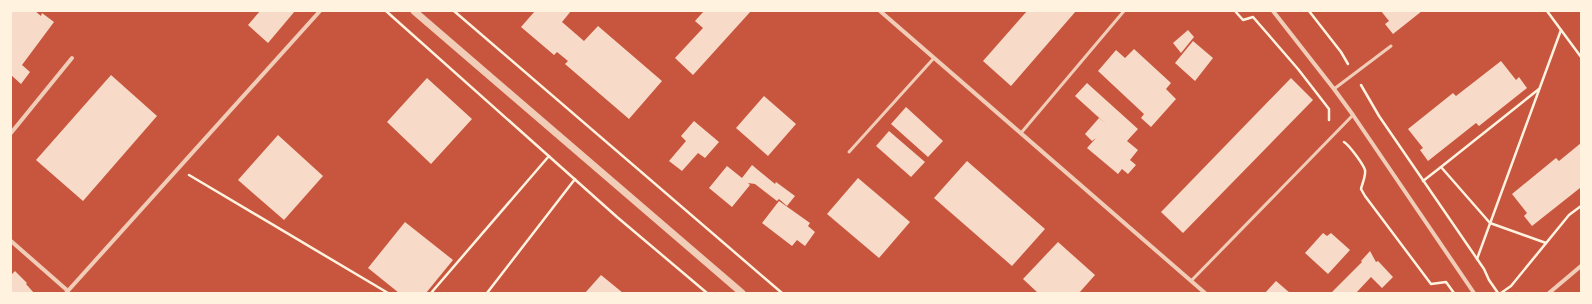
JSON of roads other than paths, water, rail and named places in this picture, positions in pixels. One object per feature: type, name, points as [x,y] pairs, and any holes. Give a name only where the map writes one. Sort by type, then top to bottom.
[{"type":"street","points":[[11,242],[68,292],[320,11]]},
{"type":"street","points":[[415,11],[742,293]]},
{"type":"street","points":[[880,11],[1205,293]]},
{"type":"street","points":[[1273,11],[1353,115],[1474,293]]},
{"type":"street","points":[[11,133],[72,58]]},
{"type":"street","points":[[1548,293],[1581,266]]},
{"type":"lane","points":[[1021,133],[1124,11]]},
{"type":"lane","points":[[1334,89],[1392,46]]},
{"type":"lane","points":[[849,152],[934,58]]},
{"type":"lane","points":[[1191,281],[1353,115]]}]
